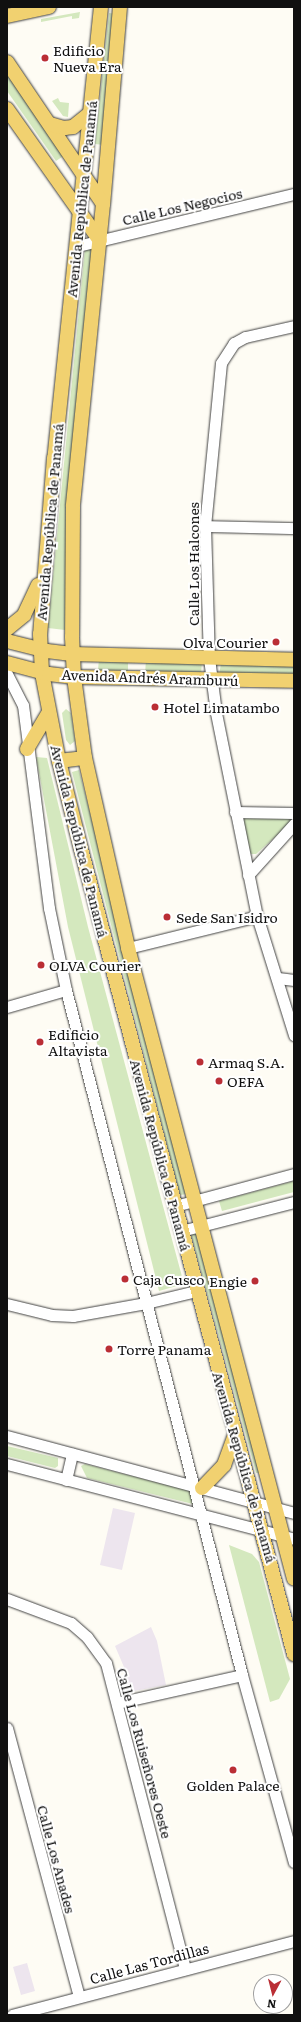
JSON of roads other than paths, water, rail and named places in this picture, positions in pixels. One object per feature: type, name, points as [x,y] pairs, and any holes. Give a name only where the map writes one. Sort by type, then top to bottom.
[{"type":"main road","points":[[7,16],[49,7]]},
{"type":"main road","name":"Avenida República de Panamá","points":[[101,7],[44,566],[40,649],[42,673],[59,761],[180,1231],[235,1435],[263,1531],[294,1654]]},
{"type":"main road","name":"Avenida República de Panamá","points":[[120,7],[100,241],[73,507],[72,654],[74,677],[85,758],[128,948],[275,1508],[288,1537],[294,1579]]},
{"type":"main road","points":[[7,62],[103,204]]},
{"type":"main road","points":[[7,110],[100,241]]},
{"type":"main road","points":[[50,124],[64,128],[73,126],[90,113]]},
{"type":"main road","points":[[7,629],[21,618],[30,607],[44,566]]},
{"type":"main road","name":"Avenida Andrés Aramburú","points":[[7,641],[40,649],[72,654],[294,660]]},
{"type":"main road","points":[[136,679],[137,656]]},
{"type":"main road","name":"Avenida Andrés Aramburú","points":[[7,663],[42,673],[74,677],[294,681]]},
{"type":"main road","points":[[28,749],[49,712]]},
{"type":"main road","points":[[59,761],[85,758]]},
{"type":"main road","points":[[198,1487],[226,1462],[235,1435]]},
{"type":"street","name":"Calle Los Negocios","points":[[77,246],[294,194]]},
{"type":"street","name":"Calle Los Halcones","points":[[294,326],[245,338],[230,348],[221,363],[205,526],[211,679],[235,812],[257,916],[278,978],[294,1035]]},
{"type":"street","points":[[205,526],[294,528]]},
{"type":"street","name":"Avenida República de Panamá","points":[[7,674],[23,705],[49,908],[66,990],[146,1303],[198,1487],[202,1516],[242,1675],[294,1862]]},
{"type":"street","points":[[235,812],[294,813]]},
{"type":"street","points":[[248,875],[294,824]]},
{"type":"street","points":[[128,948],[257,916]]},
{"type":"street","points":[[278,978],[294,980]]},
{"type":"street","points":[[7,1007],[66,990]]},
{"type":"street","points":[[174,1206],[294,1174]]},
{"type":"street","points":[[180,1231],[294,1202]]},
{"type":"street","points":[[7,1304],[52,1315],[73,1316],[146,1303],[196,1291]]},
{"type":"street","points":[[7,1436],[294,1513]]},
{"type":"street","points":[[66,1480],[72,1454]]},
{"type":"street","points":[[7,1464],[202,1516],[288,1537]]},
{"type":"street","name":"Calle Los Ruiseñores Oeste","points":[[7,1599],[71,1623],[87,1637],[106,1663],[185,1969]]},
{"type":"street","points":[[117,1703],[242,1675]]},
{"type":"street","name":"Calle Los Anades","points":[[7,1728],[11,1756],[79,1997]]},
{"type":"street","name":"Calle Las Tordillas","points":[[12,2015],[294,1941]]},
{"type":"place","name":"Edificio Nueva Era","points":[[45,58]]},
{"type":"place","name":"Olva Courier","points":[[276,642]]},
{"type":"place","name":"Hotel Limatambo","points":[[155,707]]},
{"type":"place","name":"Sede San Isidro","points":[[167,917]]},
{"type":"place","name":"OLVA Courier","points":[[41,965]]},
{"type":"place","name":"Edificio Altavista","points":[[40,1042]]},
{"type":"place","name":"Armaq S.A.","points":[[200,1062]]},
{"type":"place","name":"OEFA","points":[[219,1081]]},
{"type":"place","name":"Caja Cusco","points":[[125,1279]]},
{"type":"place","name":"Engie","points":[[255,1281]]},
{"type":"place","name":"Torre Panama","points":[[109,1349]]},
{"type":"place","name":"Golden Palace","points":[[233,1770]]}]
